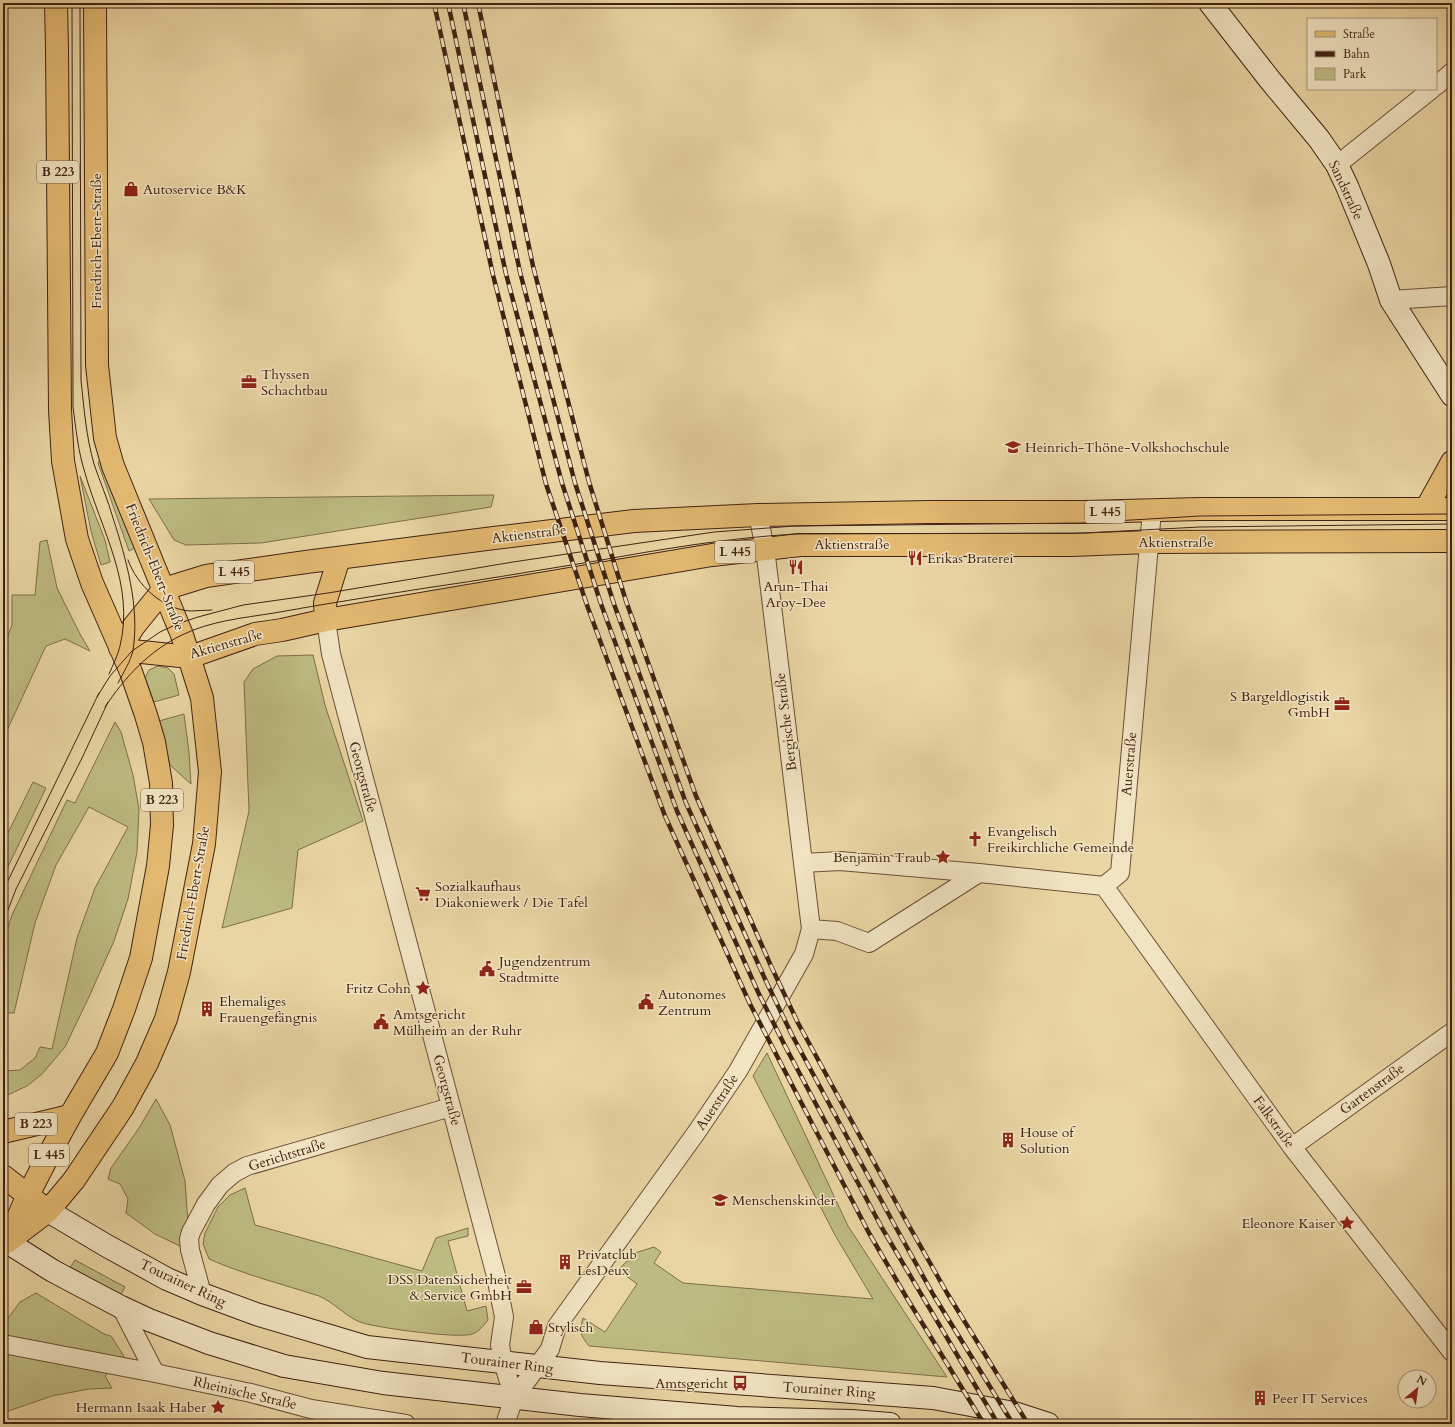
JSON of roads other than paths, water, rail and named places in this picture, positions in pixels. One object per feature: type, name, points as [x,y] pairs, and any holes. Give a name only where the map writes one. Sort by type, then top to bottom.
[{"type":"main road","name":"B 223","points":[[3,1132],[70,1116],[107,1053],[141,958],[158,866],[162,825],[161,783],[154,742],[131,672],[92,583],[77,539],[63,461],[60,410],[56,3]]},
{"type":"main road","name":"Friedrich-Ebert-Straße","points":[[4,1243],[48,1211],[74,1180],[123,1107],[147,1063],[166,1019],[178,972],[204,844],[210,772],[202,698],[190,657],[164,589],[113,466],[105,438],[97,365],[95,3]]},
{"type":"main road","name":"Sandstraße","points":[[1210,3],[1265,74],[1319,139],[1337,165],[1379,264],[1391,300],[1452,395]]},
{"type":"main road","points":[[1426,510],[1452,462]]},
{"type":"main road","name":"Aktienstraße","points":[[164,589],[206,576],[634,521],[758,515],[1152,511],[1200,509],[1452,509]]},
{"type":"main road","name":"Aktienstraße","points":[[120,648],[132,651],[190,657],[255,634],[282,630],[326,620],[712,555],[800,545],[1072,545],[1149,542],[1452,541]]},
{"type":"main road","points":[[326,620],[326,603],[339,558]]},
{"type":"main road","points":[[120,648],[134,626],[164,589]]},
{"type":"main road","name":"L 445","points":[[4,1243],[70,1116]]},
{"type":"main road","name":"Tourainer Ring","points":[[3,1176],[48,1211],[106,1246],[167,1278],[202,1294],[256,1314],[367,1347],[600,1373],[933,1398],[1014,1413],[1048,1424]]},
{"type":"main road","name":"Tourainer Ring","points":[[4,1243],[120,1307],[149,1320],[209,1343],[284,1366],[384,1383],[580,1405],[737,1418],[851,1420],[890,1424]]},
{"type":"street","points":[[1437,85],[1452,72]]},
{"type":"street","points":[[1337,165],[1431,90]]},
{"type":"street","points":[[1391,300],[1452,296]]},
{"type":"street","name":"Auerstraße","points":[[1104,886],[1120,873],[1152,511]]},
{"type":"street","name":"Bergische Straße","points":[[758,515],[765,548],[811,929]]},
{"type":"street","name":"Georgstraße","points":[[326,620],[331,654],[496,1276],[504,1317],[500,1344],[503,1362],[514,1398]]},
{"type":"street","points":[[802,863],[840,861],[1104,886]]},
{"type":"street","points":[[811,929],[837,931],[869,943],[979,873]]},
{"type":"street","name":"Falkstraße","points":[[1104,886],[1292,1147],[1452,1352]]},
{"type":"street","name":"Auerstraße","points":[[505,1424],[514,1398],[536,1366],[550,1349],[557,1326],[696,1133],[738,1071],[804,954],[811,929]]},
{"type":"street","name":"Gartenstraße","points":[[1292,1147],[1452,1032]]},
{"type":"street","name":"Gerichtstraße","points":[[202,1294],[190,1250],[189,1240],[191,1232],[206,1204],[220,1185],[234,1173],[247,1166],[451,1107]]},
{"type":"street","points":[[120,1307],[155,1373]]},
{"type":"street","name":"Rheinische Straße","points":[[3,1344],[251,1393],[311,1409],[406,1424]]},
{"type":"tram line","points":[[72,3],[73,407],[83,465],[114,558],[120,579],[123,601],[123,623],[120,646],[109,674]]},
{"type":"tram line","points":[[80,3],[81,380],[91,454],[123,550],[135,617],[135,634],[132,654],[129,663],[118,683]]},
{"type":"tram line","points":[[97,697],[110,676],[132,651],[160,632],[198,617],[243,605],[714,532],[795,526],[1080,523],[1200,516],[1452,514]]},
{"type":"tram line","points":[[105,707],[129,675],[148,657],[170,641],[204,626],[239,618],[695,544],[795,534],[1084,533],[1200,527],[1452,524]]},
{"type":"tram line","points":[[128,560],[144,587],[160,601],[170,606],[190,611],[212,610]]},
{"type":"tram line","points":[[3,891],[99,693]]},
{"type":"tram line","points":[[3,923],[16,889],[82,758],[108,702]]},
{"type":"railway","points":[[434,3],[493,275],[546,484],[588,608],[665,816],[750,1004],[869,1233],[984,1424]]},
{"type":"railway","points":[[448,3],[506,274],[562,483],[601,604],[677,811],[758,992],[785,1046],[882,1228],[998,1424]]},
{"type":"railway","points":[[463,3],[520,272],[575,483],[614,604],[686,803],[765,979],[792,1035],[934,1296],[1013,1424]]},
{"type":"railway","points":[[478,3],[533,266],[589,482],[626,601],[696,796],[771,966],[798,1023],[947,1293],[1028,1424]]},
{"type":"place","name":"Autoservice B&K","points":[[131,189]]},
{"type":"place","name":"Thyssen Schachtbau","points":[[249,382]]},
{"type":"place","name":"Heinrich-Thöne-Volkshochschule","points":[[1013,447]]},
{"type":"place","name":"Erikas Braterei","points":[[915,558]]},
{"type":"place","name":"Arun-Thai Aroy-Dee","points":[[796,567]]},
{"type":"place","name":"S Bargeldlogistik GmbH","points":[[1342,704]]},
{"type":"place","name":"Evangelisch Freikirchliche Gemeinde","points":[[975,839]]},
{"type":"place","name":"Benjamin Traub","points":[[943,857]]},
{"type":"place","name":"Sozialkaufhaus Diakoniewerk / Die Tafel","points":[[423,894]]},
{"type":"place","name":"Jugendzentrum Stadtmitte","points":[[487,969]]},
{"type":"place","name":"Fritz Cohn","points":[[423,988]]},
{"type":"place","name":"Autonomes Zentrum","points":[[646,1002]]},
{"type":"place","name":"Ehemaliges Frauengefängnis","points":[[207,1009]]},
{"type":"place","name":"Amtsgericht Mülheim an der Ruhr","points":[[381,1022]]},
{"type":"place","name":"House of Solution","points":[[1008,1140]]},
{"type":"place","name":"Menschenskinder","points":[[720,1200]]},
{"type":"place","name":"Eleonore Kaiser","points":[[1347,1223]]},
{"type":"place","name":"Privatclub LesDeux","points":[[565,1262]]},
{"type":"place","name":"DSS DatenSicherheit & Service GmbH","points":[[524,1287]]},
{"type":"place","name":"Stylisch","points":[[536,1327]]},
{"type":"place","name":"Amtsgericht","points":[[740,1383]]},
{"type":"place","name":"Peer IT Services","points":[[1260,1398]]},
{"type":"place","name":"Hermann Isaak Haber","points":[[218,1407]]}]
